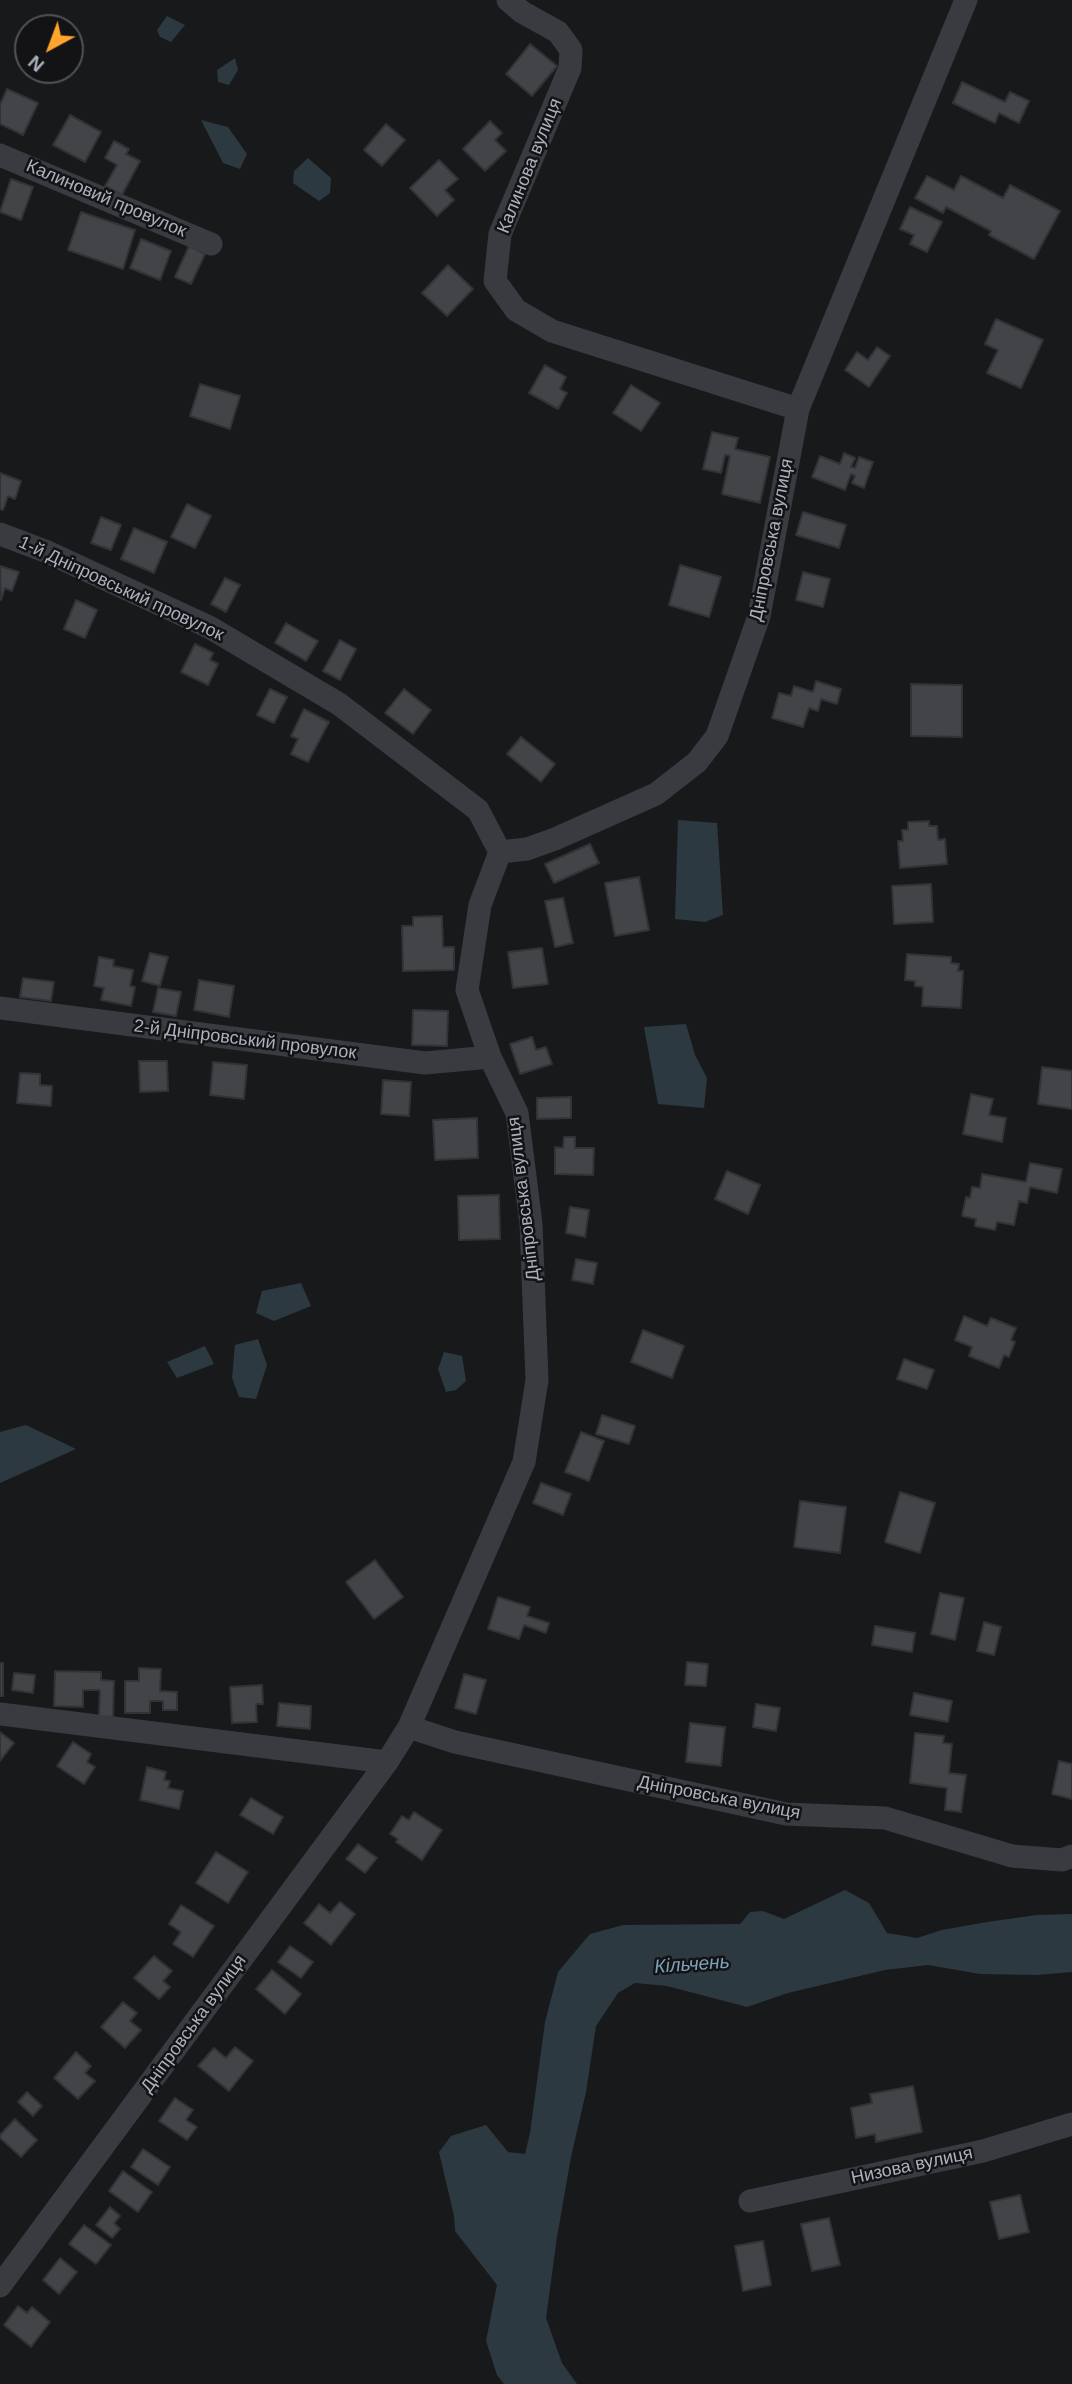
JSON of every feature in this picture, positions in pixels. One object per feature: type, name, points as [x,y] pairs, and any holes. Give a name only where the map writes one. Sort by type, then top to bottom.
[{"type":"street","name":"Калинова вулиця","points":[[508,0],[522,12],[558,32],[571,50],[570,68],[500,234],[495,281],[516,310],[552,331],[798,409]]},
{"type":"street","name":"Дніпровська вулиця","points":[[0,2286],[387,1762],[408,1727],[524,1462],[537,1380],[531,1224],[517,1113],[490,1058],[467,990],[480,905],[500,852],[527,849],[555,839],[656,794],[697,762],[717,736],[759,616],[798,409],[966,0]]},
{"type":"street","name":"Калиновий провулок","points":[[0,155],[211,244]]},
{"type":"street","name":"1-й Дніпровський провулок","points":[[0,534],[45,551],[209,627],[339,704],[478,810],[500,852]]},
{"type":"street","name":"2-й Дніпровський провулок","points":[[0,1008],[425,1063],[490,1058]]},
{"type":"street","points":[[0,1714],[387,1762]]},
{"type":"street","name":"Дніпровська вулиця","points":[[408,1727],[455,1742],[786,1814],[885,1818],[1012,1856],[1062,1860],[1072,1856]]},
{"type":"street","name":"Низова вулиця","points":[[750,2201],[983,2151],[1072,2124]]},
{"type":"water","points":[[167,16],[185,25],[171,42],[160,37],[157,30]]},
{"type":"water","points":[[235,58],[238,70],[229,85],[218,82],[217,70]]},
{"type":"water","points":[[201,120],[228,127],[247,154],[240,169],[223,163]]},
{"type":"water","points":[[308,158],[331,178],[330,193],[319,201],[293,183],[294,171]]},
{"type":"water","points":[[678,820],[717,823],[723,915],[705,922],[675,919]]},
{"type":"water","points":[[686,1024],[695,1055],[707,1078],[704,1108],[658,1104],[644,1027]]},
{"type":"water","points":[[301,1283],[311,1306],[274,1321],[256,1313],[262,1291]]},
{"type":"water","points":[[258,1339],[267,1365],[256,1399],[239,1397],[232,1378],[235,1345]]},
{"type":"water","points":[[205,1346],[214,1364],[177,1378],[167,1362]]},
{"type":"water","points":[[444,1352],[462,1356],[466,1381],[456,1390],[446,1392],[438,1369]]},
{"type":"water","points":[[26,1425],[76,1449],[0,1483],[0,1432]]},
{"type":"water","name":"Кільчень","points":[[845,1890],[869,1903],[887,1933],[917,1938],[942,1930],[987,1922],[1037,1915],[1072,1914],[1072,1972],[1037,1975],[980,1974],[928,1965],[885,1970],[788,1993],[747,2007],[667,1986],[635,1983],[618,1993],[596,2026],[586,2092],[557,2237],[546,2318],[562,2363],[577,2384],[504,2384],[497,2375],[486,2341],[497,2285],[455,2231],[439,2152],[451,2136],[486,2125],[508,2152],[525,2154],[545,2022],[558,1972],[590,1934],[623,1925],[740,1924],[750,1912],[763,1911],[784,1919]]},
{"type":"building","points":[[530,44],[557,66],[532,96],[506,74]]},
{"type":"building","points":[[962,82],[1005,102],[1010,92],[1029,101],[1019,123],[999,113],[995,123],[953,103]]},
{"type":"building","points":[[7,89],[38,103],[23,135],[0,124],[0,105]]},
{"type":"building","points":[[70,115],[101,132],[85,162],[53,145]]},
{"type":"building","points":[[490,121],[502,133],[495,140],[506,151],[485,171],[463,149]]},
{"type":"building","points":[[386,124],[405,140],[382,166],[364,150]]},
{"type":"building","points":[[114,141],[129,149],[126,154],[140,161],[122,195],[105,186],[117,165],[105,158]]},
{"type":"building","points":[[439,160],[458,179],[445,190],[454,200],[437,216],[410,188]]},
{"type":"building","points":[[927,176],[954,190],[961,176],[1003,198],[1010,185],[1060,211],[1034,259],[989,235],[991,231],[946,207],[943,213],[915,198]]},
{"type":"building","points":[[11,179],[33,187],[21,220],[0,212]]},
{"type":"building","points":[[910,207],[942,222],[927,252],[910,244],[914,235],[900,229]]},
{"type":"building","points":[[81,212],[135,230],[123,269],[68,250]]},
{"type":"building","points":[[141,239],[171,251],[160,280],[130,268]]},
{"type":"building","points":[[189,246],[205,254],[191,284],[175,277]]},
{"type":"building","points":[[448,265],[473,289],[447,316],[422,293]]},
{"type":"building","points":[[996,319],[1043,340],[1021,388],[987,373],[998,350],[985,344]]},
{"type":"building","points":[[877,347],[890,356],[869,387],[845,370],[857,352],[868,360]]},
{"type":"building","points":[[545,365],[566,377],[560,389],[567,393],[558,409],[529,393]]},
{"type":"building","points":[[200,384],[240,396],[230,429],[190,416]]},
{"type":"building","points":[[631,385],[660,403],[641,431],[613,413]]},
{"type":"building","points":[[712,432],[738,438],[735,449],[770,457],[760,503],[722,494],[730,456],[725,455],[721,473],[703,469]]},
{"type":"building","points":[[844,453],[855,458],[851,467],[855,468],[859,457],[873,462],[864,488],[852,483],[855,476],[851,474],[845,490],[812,477],[820,456],[840,464]]},
{"type":"building","points":[[0,473],[21,481],[15,499],[8,496],[3,510],[0,509]]},
{"type":"building","points":[[187,504],[211,516],[195,548],[171,537]]},
{"type":"building","points":[[803,512],[846,525],[839,548],[796,535]]},
{"type":"building","points":[[101,517],[121,525],[111,550],[91,543]]},
{"type":"building","points":[[134,528],[167,542],[154,573],[121,559]]},
{"type":"building","points":[[680,565],[721,577],[709,617],[669,605]]},
{"type":"building","points":[[0,566],[19,572],[12,591],[5,588],[1,600]]},
{"type":"building","points":[[803,572],[830,579],[823,607],[796,600]]},
{"type":"building","points":[[225,578],[240,585],[226,612],[211,604]]},
{"type":"building","points":[[76,600],[97,610],[85,638],[64,629]]},
{"type":"building","points":[[286,623],[318,641],[306,661],[275,643]]},
{"type":"building","points":[[340,640],[356,649],[340,680],[323,671]]},
{"type":"building","points":[[195,644],[213,653],[210,660],[218,664],[208,685],[181,672]]},
{"type":"building","points":[[816,681],[841,689],[837,704],[821,699],[818,711],[809,708],[803,727],[772,718],[779,693],[791,696],[794,686],[813,692]]},
{"type":"building","points":[[911,684],[962,685],[962,737],[911,736]]},
{"type":"building","points":[[270,689],[287,697],[274,723],[257,715]]},
{"type":"building","points":[[404,689],[431,710],[413,734],[385,713]]},
{"type":"building","points":[[304,709],[329,722],[308,762],[291,754],[298,739],[291,736]]},
{"type":"building","points":[[521,737],[555,764],[541,782],[507,754]]},
{"type":"building","points":[[929,821],[929,826],[937,826],[938,840],[945,839],[947,864],[900,868],[898,841],[903,841],[902,830],[908,830],[908,822]]},
{"type":"building","points":[[590,844],[599,863],[554,883],[545,864]]},
{"type":"building","points":[[639,877],[649,930],[615,936],[605,883]]},
{"type":"building","points":[[931,884],[933,922],[894,924],[892,886]]},
{"type":"building","points":[[563,898],[573,943],[555,947],[545,901]]},
{"type":"building","points":[[442,916],[443,947],[454,947],[454,970],[403,971],[402,926],[413,926],[413,917]]},
{"type":"building","points":[[542,948],[548,984],[513,988],[508,952]]},
{"type":"building","points":[[150,953],[168,957],[160,986],[142,981]]},
{"type":"building","points":[[907,954],[951,957],[951,963],[959,964],[958,971],[963,971],[961,1008],[922,1006],[923,987],[915,986],[915,981],[905,980]]},
{"type":"building","points":[[99,957],[114,960],[113,966],[133,970],[130,986],[135,987],[131,1006],[101,1000],[104,988],[94,986]]},
{"type":"building","points":[[23,978],[54,982],[51,1001],[20,997]]},
{"type":"building","points":[[199,980],[234,986],[229,1017],[194,1010]]},
{"type":"building","points":[[158,988],[181,992],[176,1016],[153,1012]]},
{"type":"building","points":[[413,1010],[448,1011],[447,1046],[412,1045]]},
{"type":"building","points":[[532,1037],[536,1050],[546,1047],[552,1064],[520,1074],[510,1044]]},
{"type":"building","points":[[139,1061],[167,1061],[168,1091],[140,1092]]},
{"type":"building","points":[[213,1062],[247,1065],[244,1099],[210,1095]]},
{"type":"building","points":[[1042,1067],[1072,1071],[1072,1109],[1038,1104]]},
{"type":"building","points":[[20,1073],[40,1074],[40,1085],[52,1086],[51,1106],[17,1103]]},
{"type":"building","points":[[383,1080],[411,1082],[409,1116],[381,1114]]},
{"type":"building","points":[[971,1094],[993,1099],[989,1115],[1006,1118],[1002,1142],[963,1134]]},
{"type":"building","points":[[571,1097],[571,1118],[537,1119],[537,1098]]},
{"type":"building","points":[[477,1118],[478,1158],[435,1160],[433,1120]]},
{"type":"building","points":[[564,1137],[575,1137],[575,1148],[594,1148],[593,1175],[555,1174],[555,1147],[563,1148]]},
{"type":"building","points":[[1030,1163],[1062,1169],[1057,1193],[1030,1187],[1027,1203],[1019,1201],[1014,1225],[997,1222],[995,1230],[975,1226],[976,1219],[962,1216],[966,1197],[970,1198],[972,1187],[980,1188],[982,1174],[1026,1182]]},
{"type":"building","points":[[727,1171],[760,1185],[748,1214],[715,1199]]},
{"type":"building","points":[[499,1195],[500,1239],[459,1240],[458,1196]]},
{"type":"building","points":[[570,1207],[589,1210],[585,1237],[566,1233]]},
{"type":"building","points":[[576,1259],[597,1263],[593,1284],[572,1280]]},
{"type":"building","points":[[964,1316],[987,1326],[991,1318],[1016,1328],[1011,1340],[1015,1342],[1009,1357],[1004,1355],[999,1368],[969,1356],[972,1347],[955,1340]]},
{"type":"building","points":[[643,1330],[684,1346],[672,1378],[631,1362]]},
{"type":"building","points":[[904,1359],[934,1370],[927,1389],[897,1379]]},
{"type":"building","points":[[602,1415],[635,1426],[629,1444],[596,1434]]},
{"type":"building","points":[[581,1432],[604,1441],[589,1481],[565,1472]]},
{"type":"building","points":[[541,1483],[571,1494],[563,1515],[533,1503]]},
{"type":"building","points":[[900,1492],[935,1503],[920,1553],[885,1542]]},
{"type":"building","points":[[800,1501],[846,1507],[840,1553],[794,1547]]},
{"type":"building","points":[[375,1560],[403,1597],[374,1619],[346,1582]]},
{"type":"building","points":[[940,1593],[964,1598],[955,1640],[931,1634]]},
{"type":"building","points":[[498,1597],[530,1607],[527,1616],[549,1623],[546,1633],[524,1625],[519,1639],[488,1629]]},
{"type":"building","points":[[984,1622],[1001,1627],[994,1655],[977,1651]]},
{"type":"building","points":[[875,1626],[915,1633],[912,1652],[872,1645]]},
{"type":"building","points":[[687,1662],[708,1664],[706,1686],[685,1685]]},
{"type":"building","points":[[0,1663],[3,1663],[3,1696],[0,1696]]},
{"type":"building","points":[[139,1668],[161,1669],[160,1691],[177,1692],[177,1710],[163,1710],[163,1701],[150,1701],[150,1713],[125,1713],[125,1681],[139,1681]]},
{"type":"building","points":[[55,1671],[101,1672],[101,1680],[114,1681],[113,1717],[99,1717],[100,1690],[83,1690],[83,1707],[54,1706]]},
{"type":"building","points":[[14,1673],[35,1675],[33,1693],[12,1690]]},
{"type":"building","points":[[464,1674],[486,1680],[476,1714],[455,1708]]},
{"type":"building","points":[[262,1685],[263,1704],[256,1704],[257,1722],[232,1723],[230,1687]]},
{"type":"building","points":[[914,1693],[952,1701],[948,1722],[910,1715]]},
{"type":"building","points":[[279,1703],[311,1706],[310,1729],[277,1726]]},
{"type":"building","points":[[756,1704],[780,1708],[776,1731],[753,1727]]},
{"type":"building","points":[[690,1723],[725,1727],[721,1766],[686,1762]]},
{"type":"building","points":[[0,1732],[14,1743],[0,1761]]},
{"type":"building","points":[[915,1733],[944,1736],[943,1743],[952,1744],[949,1773],[966,1775],[961,1812],[945,1810],[947,1788],[910,1783]]},
{"type":"building","points":[[73,1742],[91,1754],[87,1762],[95,1767],[84,1784],[57,1766]]},
{"type":"building","points":[[1059,1761],[1072,1764],[1072,1799],[1052,1794]]},
{"type":"building","points":[[147,1767],[166,1772],[164,1780],[170,1781],[168,1788],[183,1791],[179,1809],[140,1800]]},
{"type":"building","points":[[251,1798],[283,1817],[273,1834],[240,1815]]},
{"type":"building","points":[[414,1812],[442,1830],[422,1860],[396,1842],[398,1839],[390,1834],[402,1816],[409,1820]]},
{"type":"building","points":[[358,1844],[377,1858],[365,1873],[346,1859]]},
{"type":"building","points":[[216,1852],[248,1872],[228,1903],[196,1883]]},
{"type":"building","points":[[340,1902],[355,1914],[331,1945],[304,1923],[319,1904],[330,1913]]},
{"type":"building","points":[[181,1905],[214,1926],[193,1957],[173,1944],[181,1932],[169,1924]]},
{"type":"building","points":[[290,1946],[313,1962],[301,1978],[278,1962]]},
{"type":"building","points":[[154,1956],[172,1971],[163,1981],[170,1987],[159,1999],[134,1978]]},
{"type":"building","points":[[272,1970],[301,1994],[285,2014],[256,1989]]},
{"type":"building","points":[[123,2002],[137,2013],[130,2021],[141,2030],[125,2048],[101,2027]]},
{"type":"building","points":[[235,2047],[253,2061],[229,2091],[198,2066],[214,2048],[226,2058]]},
{"type":"building","points":[[76,2052],[91,2066],[85,2073],[95,2081],[78,2099],[54,2078]]},
{"type":"building","points":[[913,2086],[922,2132],[876,2142],[875,2134],[856,2138],[851,2108],[872,2103],[870,2094]]},
{"type":"building","points":[[27,2092],[42,2106],[33,2116],[18,2102]]},
{"type":"building","points":[[175,2098],[193,2110],[186,2120],[197,2127],[187,2140],[159,2121]]},
{"type":"building","points":[[15,2119],[37,2140],[21,2157],[0,2138]]},
{"type":"building","points":[[143,2149],[170,2167],[158,2185],[131,2167]]},
{"type":"building","points":[[123,2171],[152,2192],[138,2212],[109,2191]]},
{"type":"building","points":[[1020,2195],[1029,2232],[999,2239],[990,2202]]},
{"type":"building","points":[[110,2207],[120,2216],[114,2223],[120,2229],[112,2238],[96,2225]]},
{"type":"building","points":[[829,2218],[840,2265],[812,2271],[801,2224]]},
{"type":"building","points":[[84,2225],[111,2245],[96,2264],[69,2244]]},
{"type":"building","points":[[763,2241],[771,2285],[743,2291],[735,2246]]},
{"type":"building","points":[[60,2258],[77,2272],[59,2294],[43,2280]]},
{"type":"building","points":[[18,2306],[27,2313],[32,2307],[50,2322],[31,2347],[4,2325]]}]
